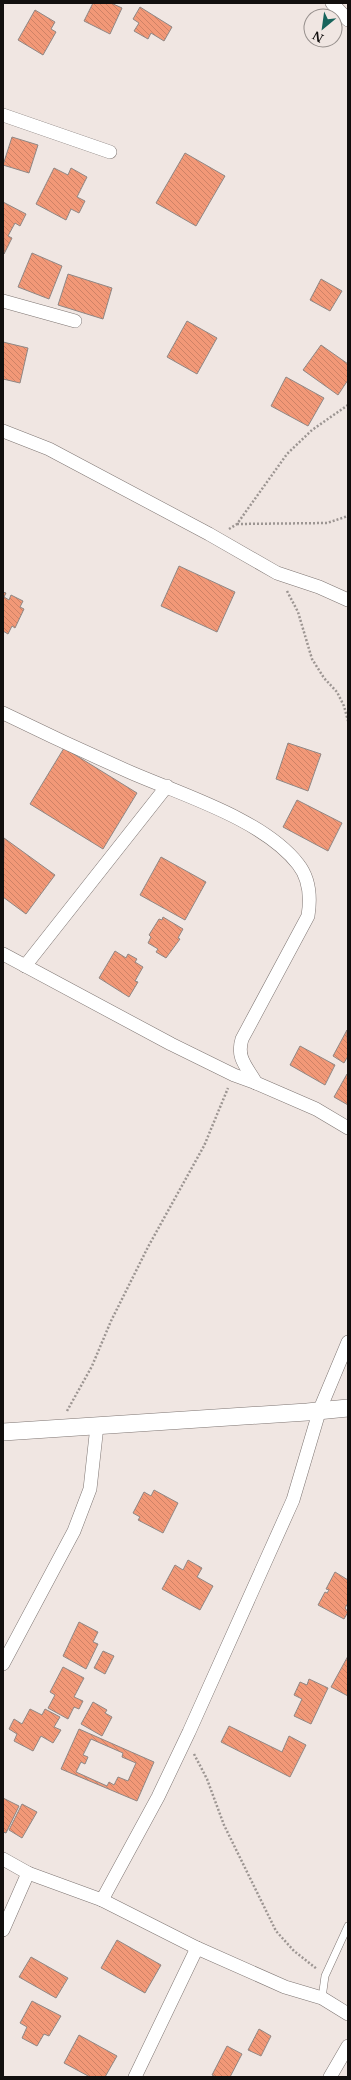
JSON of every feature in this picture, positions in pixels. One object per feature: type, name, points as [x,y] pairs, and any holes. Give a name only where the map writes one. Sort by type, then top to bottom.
[{"type":"street","points":[[332,3],[348,20]]},
{"type":"street","points":[[3,115],[110,152]]},
{"type":"street","points":[[3,301],[75,321]]},
{"type":"street","points":[[3,431],[49,449],[209,534],[277,573],[323,588],[348,600]]},
{"type":"street","points":[[3,713],[115,766],[167,786],[258,829],[283,849],[305,873],[309,889],[310,902],[308,916],[238,1049],[240,1057],[256,1083]]},
{"type":"street","points":[[25,966],[167,786]]},
{"type":"street","points":[[3,954],[171,1044],[234,1075],[322,1112],[348,1128]]},
{"type":"street","points":[[102,1900],[158,1797],[189,1732],[293,1500],[320,1409],[348,1342]]},
{"type":"street","points":[[3,1432],[348,1408]]},
{"type":"street","points":[[3,1664],[74,1531],[88,1496],[97,1426]]},
{"type":"street","points":[[3,1859],[28,1873],[102,1900],[197,1948],[285,1987],[322,1998],[348,2014]]},
{"type":"street","points":[[3,1930],[28,1873]]},
{"type":"street","points":[[135,2077],[197,1948]]},
{"type":"street","points":[[330,2077],[348,2046]]},
{"type":"lane","points":[[322,1998],[325,1976],[348,1926]]},
{"type":"path","points":[[237,524],[287,454],[312,430],[348,406]]},
{"type":"path","points":[[209,534],[237,524],[327,523],[348,516]]},
{"type":"path","points":[[277,573],[298,612],[312,659],[324,678],[337,692],[348,721]]},
{"type":"path","points":[[58,1429],[92,1366],[111,1321],[148,1247],[204,1146],[234,1075]]},
{"type":"path","points":[[189,1732],[196,1761],[207,1779],[224,1826],[276,1932],[294,1951],[325,1976]]},
{"type":"building","points":[[93,3],[111,3],[122,8],[110,34],[84,21]]},
{"type":"building","points":[[140,7],[172,27],[164,41],[151,33],[148,39],[134,31],[139,23],[133,19]]},
{"type":"building","points":[[35,10],[55,22],[51,29],[56,32],[43,55],[18,40]]},
{"type":"building","points":[[12,137],[38,145],[29,173],[3,165]]},
{"type":"building","points":[[185,153],[225,176],[196,226],[156,203]]},
{"type":"building","points":[[54,168],[68,175],[71,168],[87,177],[77,197],[85,201],[79,213],[71,209],[66,220],[36,204]]},
{"type":"building","points":[[3,202],[26,214],[20,226],[15,223],[8,236],[12,238],[4,254]]},
{"type":"building","points":[[32,253],[62,266],[49,299],[18,287]]},
{"type":"building","points":[[68,274],[112,288],[103,319],[58,305]]},
{"type":"building","points":[[321,279],[342,291],[330,311],[310,300]]},
{"type":"building","points":[[187,321],[217,338],[197,374],[167,357]]},
{"type":"building","points":[[3,342],[28,348],[20,383],[3,379]]},
{"type":"building","points":[[321,345],[348,364],[348,380],[338,395],[303,370]]},
{"type":"building","points":[[286,377],[324,398],[308,426],[271,406]]},
{"type":"building","points":[[179,566],[235,592],[217,632],[161,606]]},
{"type":"building","points":[[3,592],[6,593],[4,597],[9,600],[11,595],[23,601],[20,607],[24,609],[15,628],[12,626],[8,634],[3,631]]},
{"type":"building","points":[[288,743],[321,754],[308,791],[276,779]]},
{"type":"building","points":[[64,748],[137,793],[103,849],[30,804]]},
{"type":"building","points":[[297,800],[342,823],[328,851],[283,827]]},
{"type":"building","points":[[4,838],[55,875],[26,914],[3,897]]},
{"type":"building","points":[[161,857],[206,882],[185,920],[140,895]]},
{"type":"building","points":[[163,917],[183,929],[178,938],[180,939],[166,958],[156,952],[158,949],[148,943],[151,937],[149,935],[159,919],[162,920]]},
{"type":"building","points":[[115,951],[126,958],[128,954],[137,959],[135,962],[143,967],[135,981],[138,982],[129,997],[99,978]]},
{"type":"building","points":[[347,1030],[348,1056],[344,1063],[333,1056]]},
{"type":"building","points":[[300,1046],[335,1065],[325,1085],[290,1065]]},
{"type":"building","points":[[348,1074],[348,1105],[334,1097]]},
{"type":"building","points":[[154,1490],[178,1503],[163,1533],[138,1520],[140,1517],[133,1513],[144,1492],[151,1496]]},
{"type":"building","points":[[188,1560],[202,1568],[197,1577],[213,1586],[200,1610],[162,1589],[175,1565],[183,1570]]},
{"type":"building","points":[[335,1572],[348,1580],[348,1603],[345,1608],[348,1612],[344,1619],[318,1605],[325,1592],[327,1593],[329,1590],[326,1589]]},
{"type":"building","points":[[79,1622],[98,1632],[93,1642],[98,1644],[86,1669],[63,1656]]},
{"type":"building","points":[[103,1651],[114,1656],[105,1674],[94,1668]]},
{"type":"building","points":[[348,1656],[348,1696],[331,1687]]},
{"type":"building","points":[[63,1667],[84,1678],[74,1697],[83,1701],[79,1709],[74,1707],[68,1719],[48,1708],[55,1695],[50,1692]]},
{"type":"building","points":[[309,1679],[328,1688],[311,1724],[294,1716],[302,1699],[294,1695],[300,1682],[307,1685]]},
{"type":"building","points":[[93,1702],[107,1710],[105,1713],[112,1717],[102,1736],[81,1724]]},
{"type":"building","points":[[30,1709],[42,1715],[45,1709],[60,1717],[54,1727],[61,1730],[53,1743],[41,1736],[33,1751],[14,1741],[17,1734],[9,1729],[14,1719],[22,1724]]},
{"type":"building","points":[[229,1726],[282,1752],[289,1736],[306,1745],[290,1777],[221,1742]]},
{"type":"building","points":[[79,1729],[154,1762],[137,1801],[61,1769]],"holes":[[[91,1739],[123,1753],[122,1757],[136,1763],[128,1781],[118,1777],[114,1785],[109,1782],[107,1786],[76,1772],[81,1762],[85,1764],[88,1757],[83,1755]]]},
{"type":"building","points":[[3,1798],[19,1806],[6,1833],[3,1832]]},
{"type":"building","points":[[22,1804],[37,1812],[22,1838],[9,1830]]},
{"type":"building","points":[[117,1940],[161,1965],[145,1993],[101,1968]]},
{"type":"building","points":[[31,1957],[68,1978],[56,1998],[19,1977]]},
{"type":"building","points":[[32,2001],[61,2016],[49,2036],[44,2034],[37,2046],[22,2038],[27,2027],[20,2023]]},
{"type":"building","points":[[259,2029],[271,2036],[261,2056],[248,2050]]},
{"type":"building","points":[[79,2035],[117,2056],[105,2077],[90,2077],[64,2063]]},
{"type":"building","points":[[227,2046],[242,2054],[230,2077],[216,2077],[212,2075]]}]
